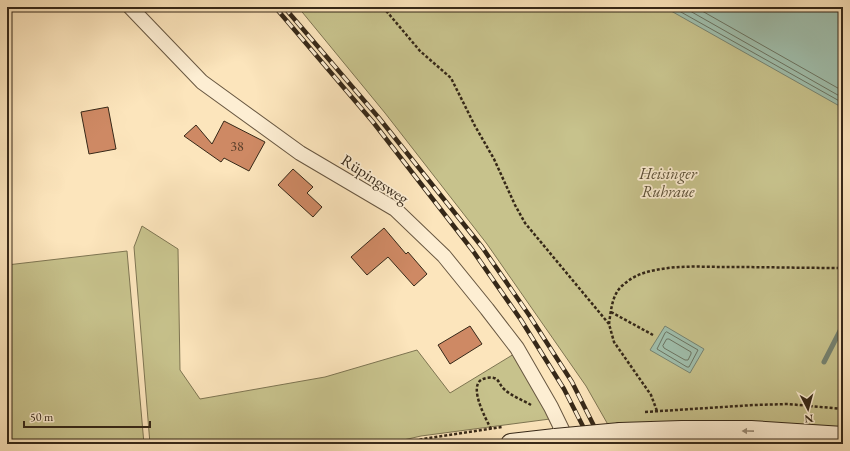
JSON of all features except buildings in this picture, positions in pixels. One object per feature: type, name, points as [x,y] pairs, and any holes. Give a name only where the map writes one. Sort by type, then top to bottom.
[{"type":"main road","points":[[509,435],[562,441],[620,433],[682,431],[751,431],[843,437]]},
{"type":"street","name":"Rüpingsweg","points":[[130,7],[202,82],[300,153],[395,209],[444,256],[517,348],[551,407],[562,441]]},
{"type":"path","points":[[383,7],[420,51],[451,78],[475,126],[494,159],[515,206],[526,223],[609,324],[614,342],[651,395],[657,411],[788,404],[843,409]]},
{"type":"path","points":[[609,324],[613,301],[622,285],[643,273],[658,269],[685,267],[843,268]]},
{"type":"path","points":[[611,312],[653,335]]},
{"type":"path","points":[[491,429],[476,394],[477,385],[480,380],[494,378],[505,390],[540,409],[546,410],[551,407]]},
{"type":"path","points":[[400,444],[491,429],[509,435]]},
{"type":"green space","name":"Heisinger Ruhraue","points":[[298,7],[843,7],[843,444],[619,444],[586,386],[487,244],[385,113]]},
{"type":"green space","points":[[142,226],[178,249],[180,370],[200,399],[325,377],[417,350],[450,393],[514,354],[550,419],[421,436],[386,444],[150,444],[134,247]]},
{"type":"green space","points":[[127,251],[144,444],[7,444],[7,265]]},
{"type":"water","points":[[664,7],[843,7],[843,108]]},
{"type":"water","points":[[665,326],[704,349],[690,373],[650,350]]},
{"type":"waterway","points":[[824,362],[843,325]]},
{"type":"railway","points":[[275,7],[373,122],[473,251],[521,320],[564,389],[592,444]]},
{"type":"railway","points":[[284,7],[379,118],[482,247],[529,315],[572,382],[603,444]]}]
